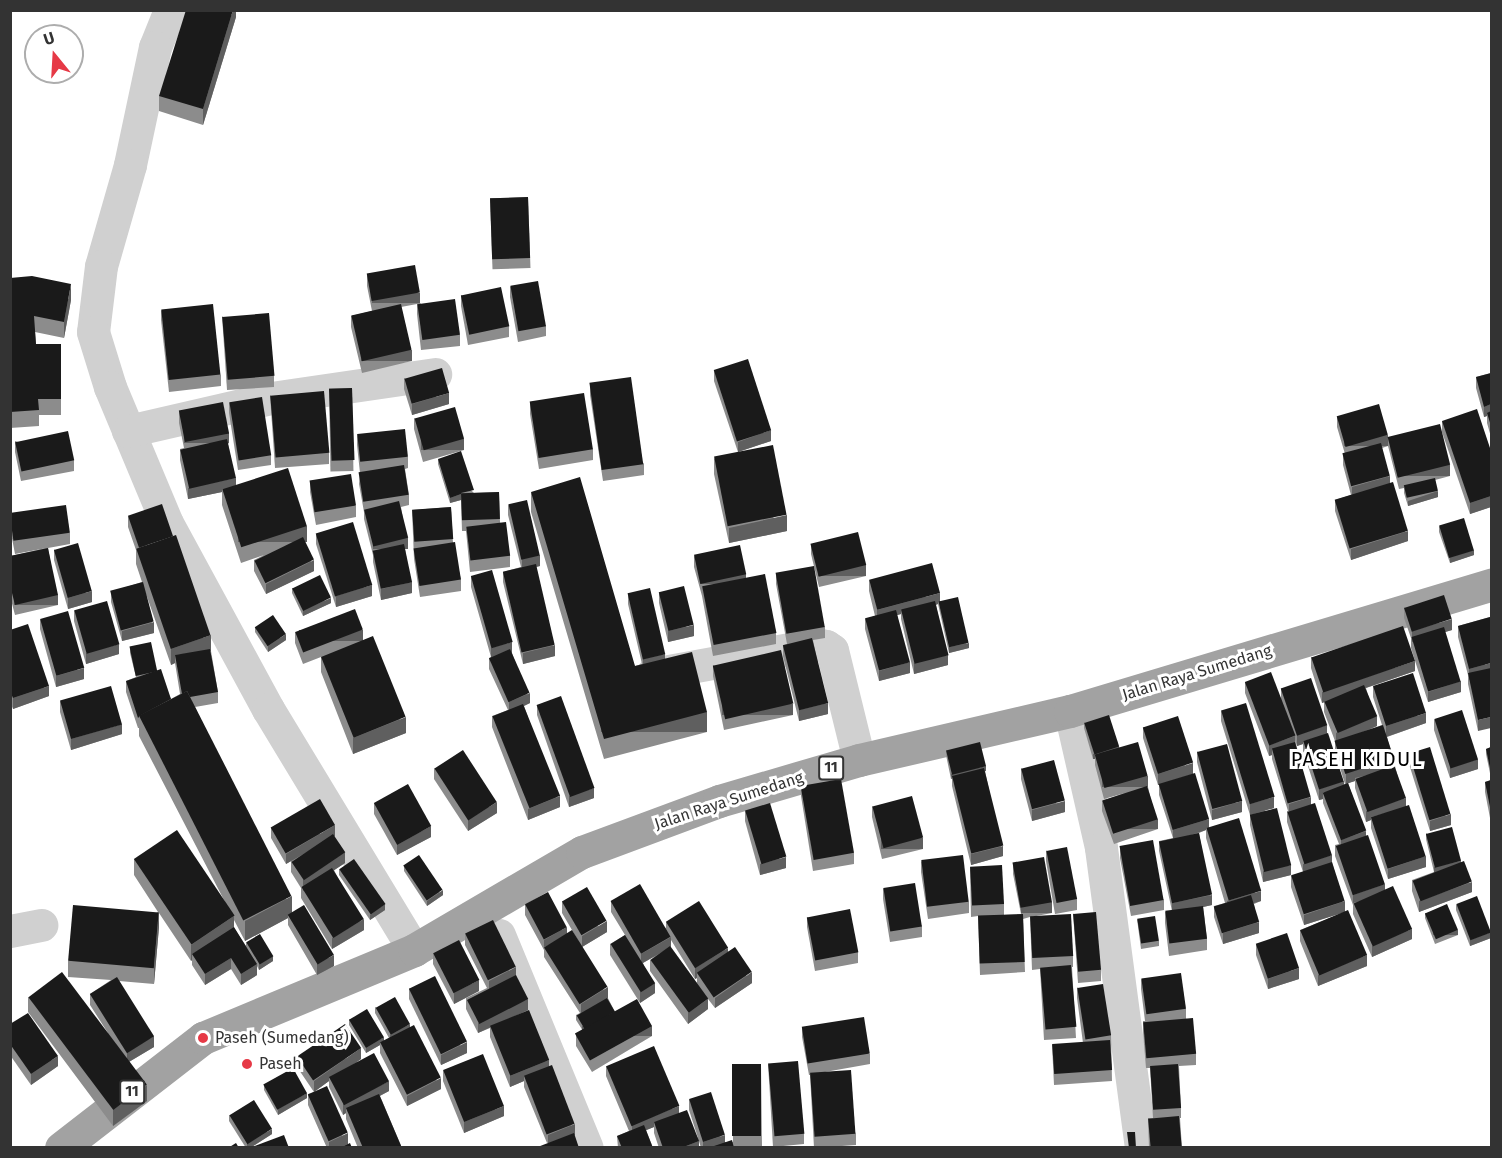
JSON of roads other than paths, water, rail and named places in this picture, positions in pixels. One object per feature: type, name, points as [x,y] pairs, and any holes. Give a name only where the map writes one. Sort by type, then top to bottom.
[{"type":"highway","name":"Jalan Raya Sumedang","points":[[62,1148],[203,1038],[414,950],[582,852],[719,801],[859,760],[1070,711],[1491,584]]},
{"type":"street","points":[[170,10],[155,47],[130,165],[102,266],[93,332],[110,387],[167,523],[268,709],[414,950]]},
{"type":"street","points":[[129,431],[271,398],[435,374]]},
{"type":"street","points":[[648,675],[817,644],[826,646],[832,651],[859,760]]},
{"type":"street","points":[[1070,711],[1101,848],[1141,1148]]},
{"type":"street","points":[[487,906],[587,1148]]},
{"type":"place","name":"Paseh (Sumedang)","points":[[203,1038]]},
{"type":"place","name":"Paseh","points":[[247,1064]]},
{"type":"district","name":"PASEH KIDUL","points":[[1357,759]]}]
